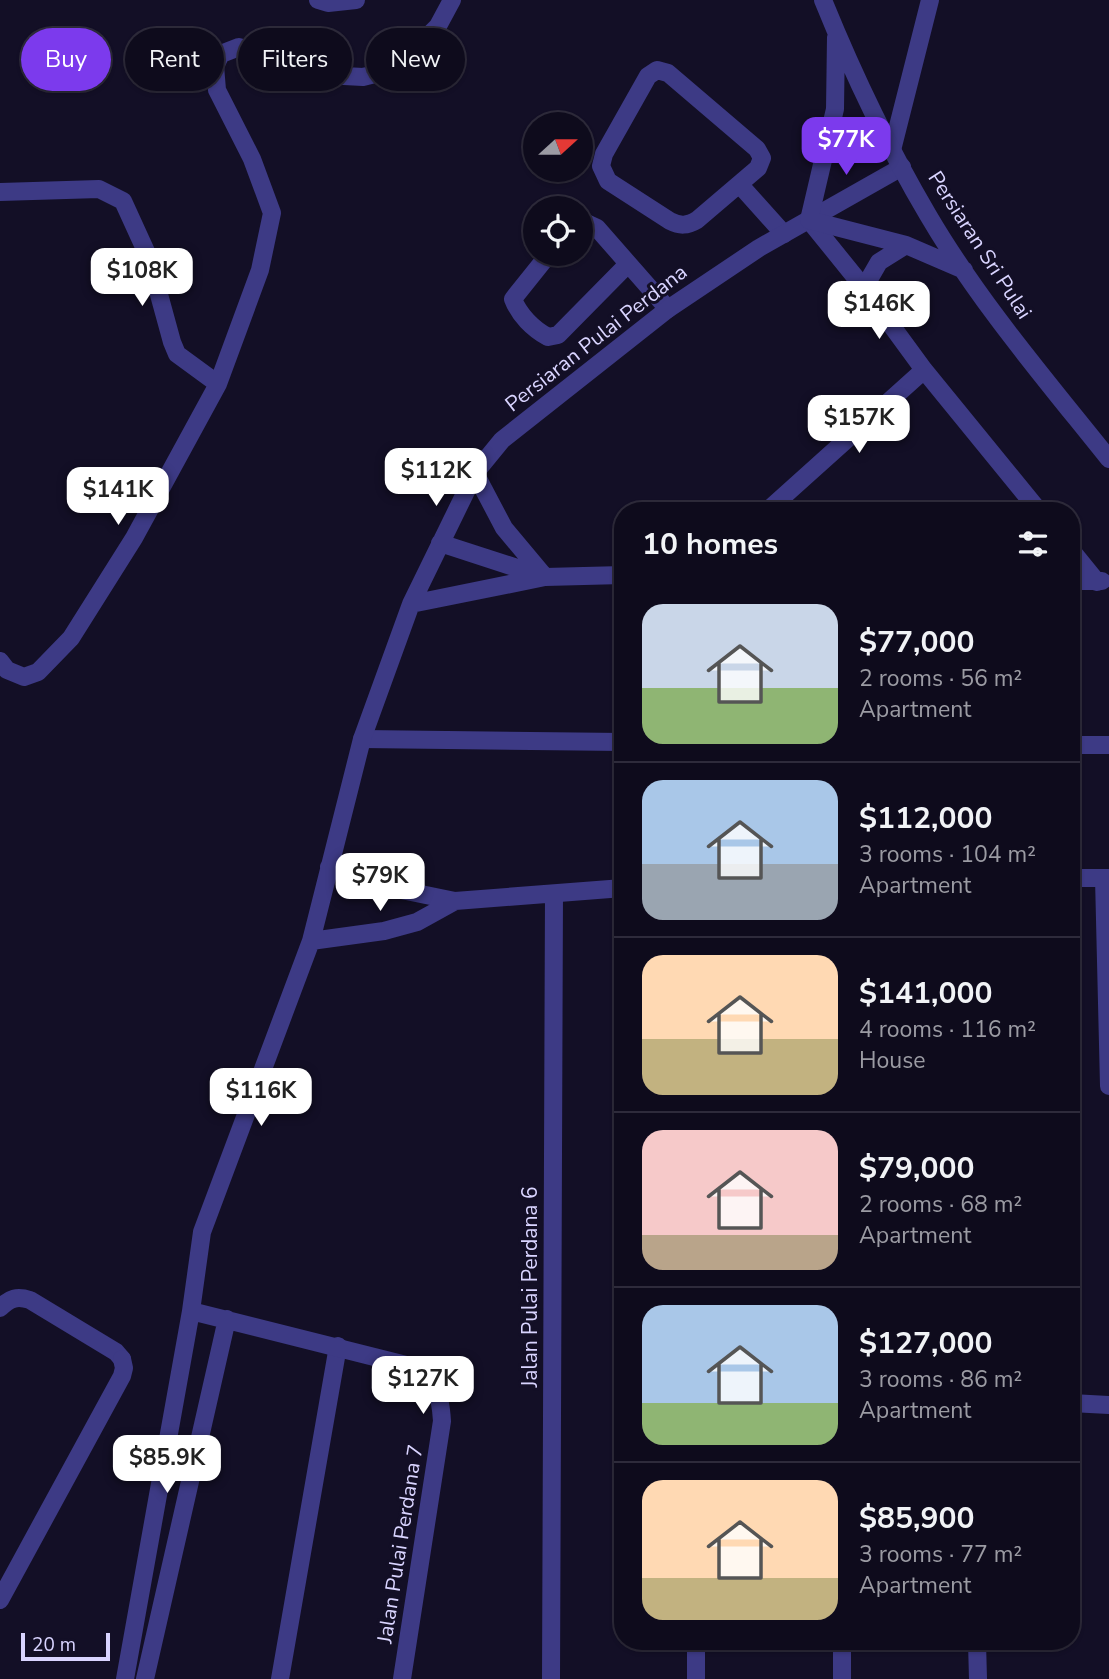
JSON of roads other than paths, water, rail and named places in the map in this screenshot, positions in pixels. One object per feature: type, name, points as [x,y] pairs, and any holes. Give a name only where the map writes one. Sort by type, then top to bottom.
[{"type":"street","points":[[318,0],[328,3],[356,0]]},
{"type":"street","points":[[0,661],[8,670],[24,677],[38,671],[71,638],[134,538],[218,384],[260,270],[272,213],[252,159],[217,90],[215,66],[221,54],[239,47],[325,75],[363,78],[395,69],[438,26],[452,0]]},
{"type":"street","name":"Persiaran Sri Pulai","points":[[823,0],[892,150],[929,216],[964,270],[1109,459]]},
{"type":"street","points":[[892,150],[930,0]]},
{"type":"street","points":[[809,220],[835,109],[836,33]]},
{"type":"street","points":[[657,70],[668,74],[757,149],[762,158],[758,168],[740,185],[697,220],[689,225],[679,225],[608,181],[601,166],[604,154],[648,76],[657,70]]},
{"type":"street","name":"Persiaran Pulai Perdana","points":[[125,1679],[191,1311],[202,1231],[311,941],[362,739],[411,604],[475,473],[502,440],[668,309],[732,264],[902,167]]},
{"type":"street","points":[[740,185],[784,234]]},
{"type":"street","points":[[0,192],[99,189],[123,201],[149,258],[177,354],[218,384]]},
{"type":"street","points":[[809,220],[906,244],[964,270]]},
{"type":"street","points":[[809,220],[1032,502]]},
{"type":"street","points":[[593,226],[668,309]]},
{"type":"street","points":[[864,288],[879,262],[906,244]]},
{"type":"street","points":[[539,266],[513,299],[517,309],[539,332],[548,337],[558,335],[628,264]]},
{"type":"street","points":[[777,502],[925,370]]},
{"type":"street","points":[[475,473],[504,528],[545,578]]},
{"type":"street","points":[[440,543],[545,578]]},
{"type":"street","points":[[1080,559],[1103,582]]},
{"type":"street","points":[[411,604],[545,578],[614,575]]},
{"type":"street","points":[[1080,581],[1103,582]]},
{"type":"street","points":[[362,739],[614,741]]},
{"type":"street","points":[[1080,745],[1109,745]]},
{"type":"street","points":[[329,867],[382,886],[455,901],[614,889]]},
{"type":"street","points":[[1080,878],[1106,878],[1109,1086]]},
{"type":"street","name":"Jalan Pulai Perdana 6","points":[[551,1679],[554,894]]},
{"type":"street","points":[[311,941],[384,932],[417,922],[455,901]]},
{"type":"street","points":[[0,1308],[8,1300],[19,1297],[30,1300],[116,1352],[122,1359],[124,1368],[0,1600]]},
{"type":"street","name":"Jalan Pulai Perdana 7","points":[[191,1311],[410,1366],[429,1378],[441,1398],[442,1421],[402,1679]]},
{"type":"street","points":[[145,1679],[227,1319]]},
{"type":"street","points":[[280,1679],[338,1346]]},
{"type":"street","points":[[1080,1403],[1109,1405]]},
{"type":"street","points":[[696,1650],[696,1679]]},
{"type":"street","points":[[842,1650],[842,1679]]},
{"type":"street","points":[[977,1650],[978,1679]]}]
